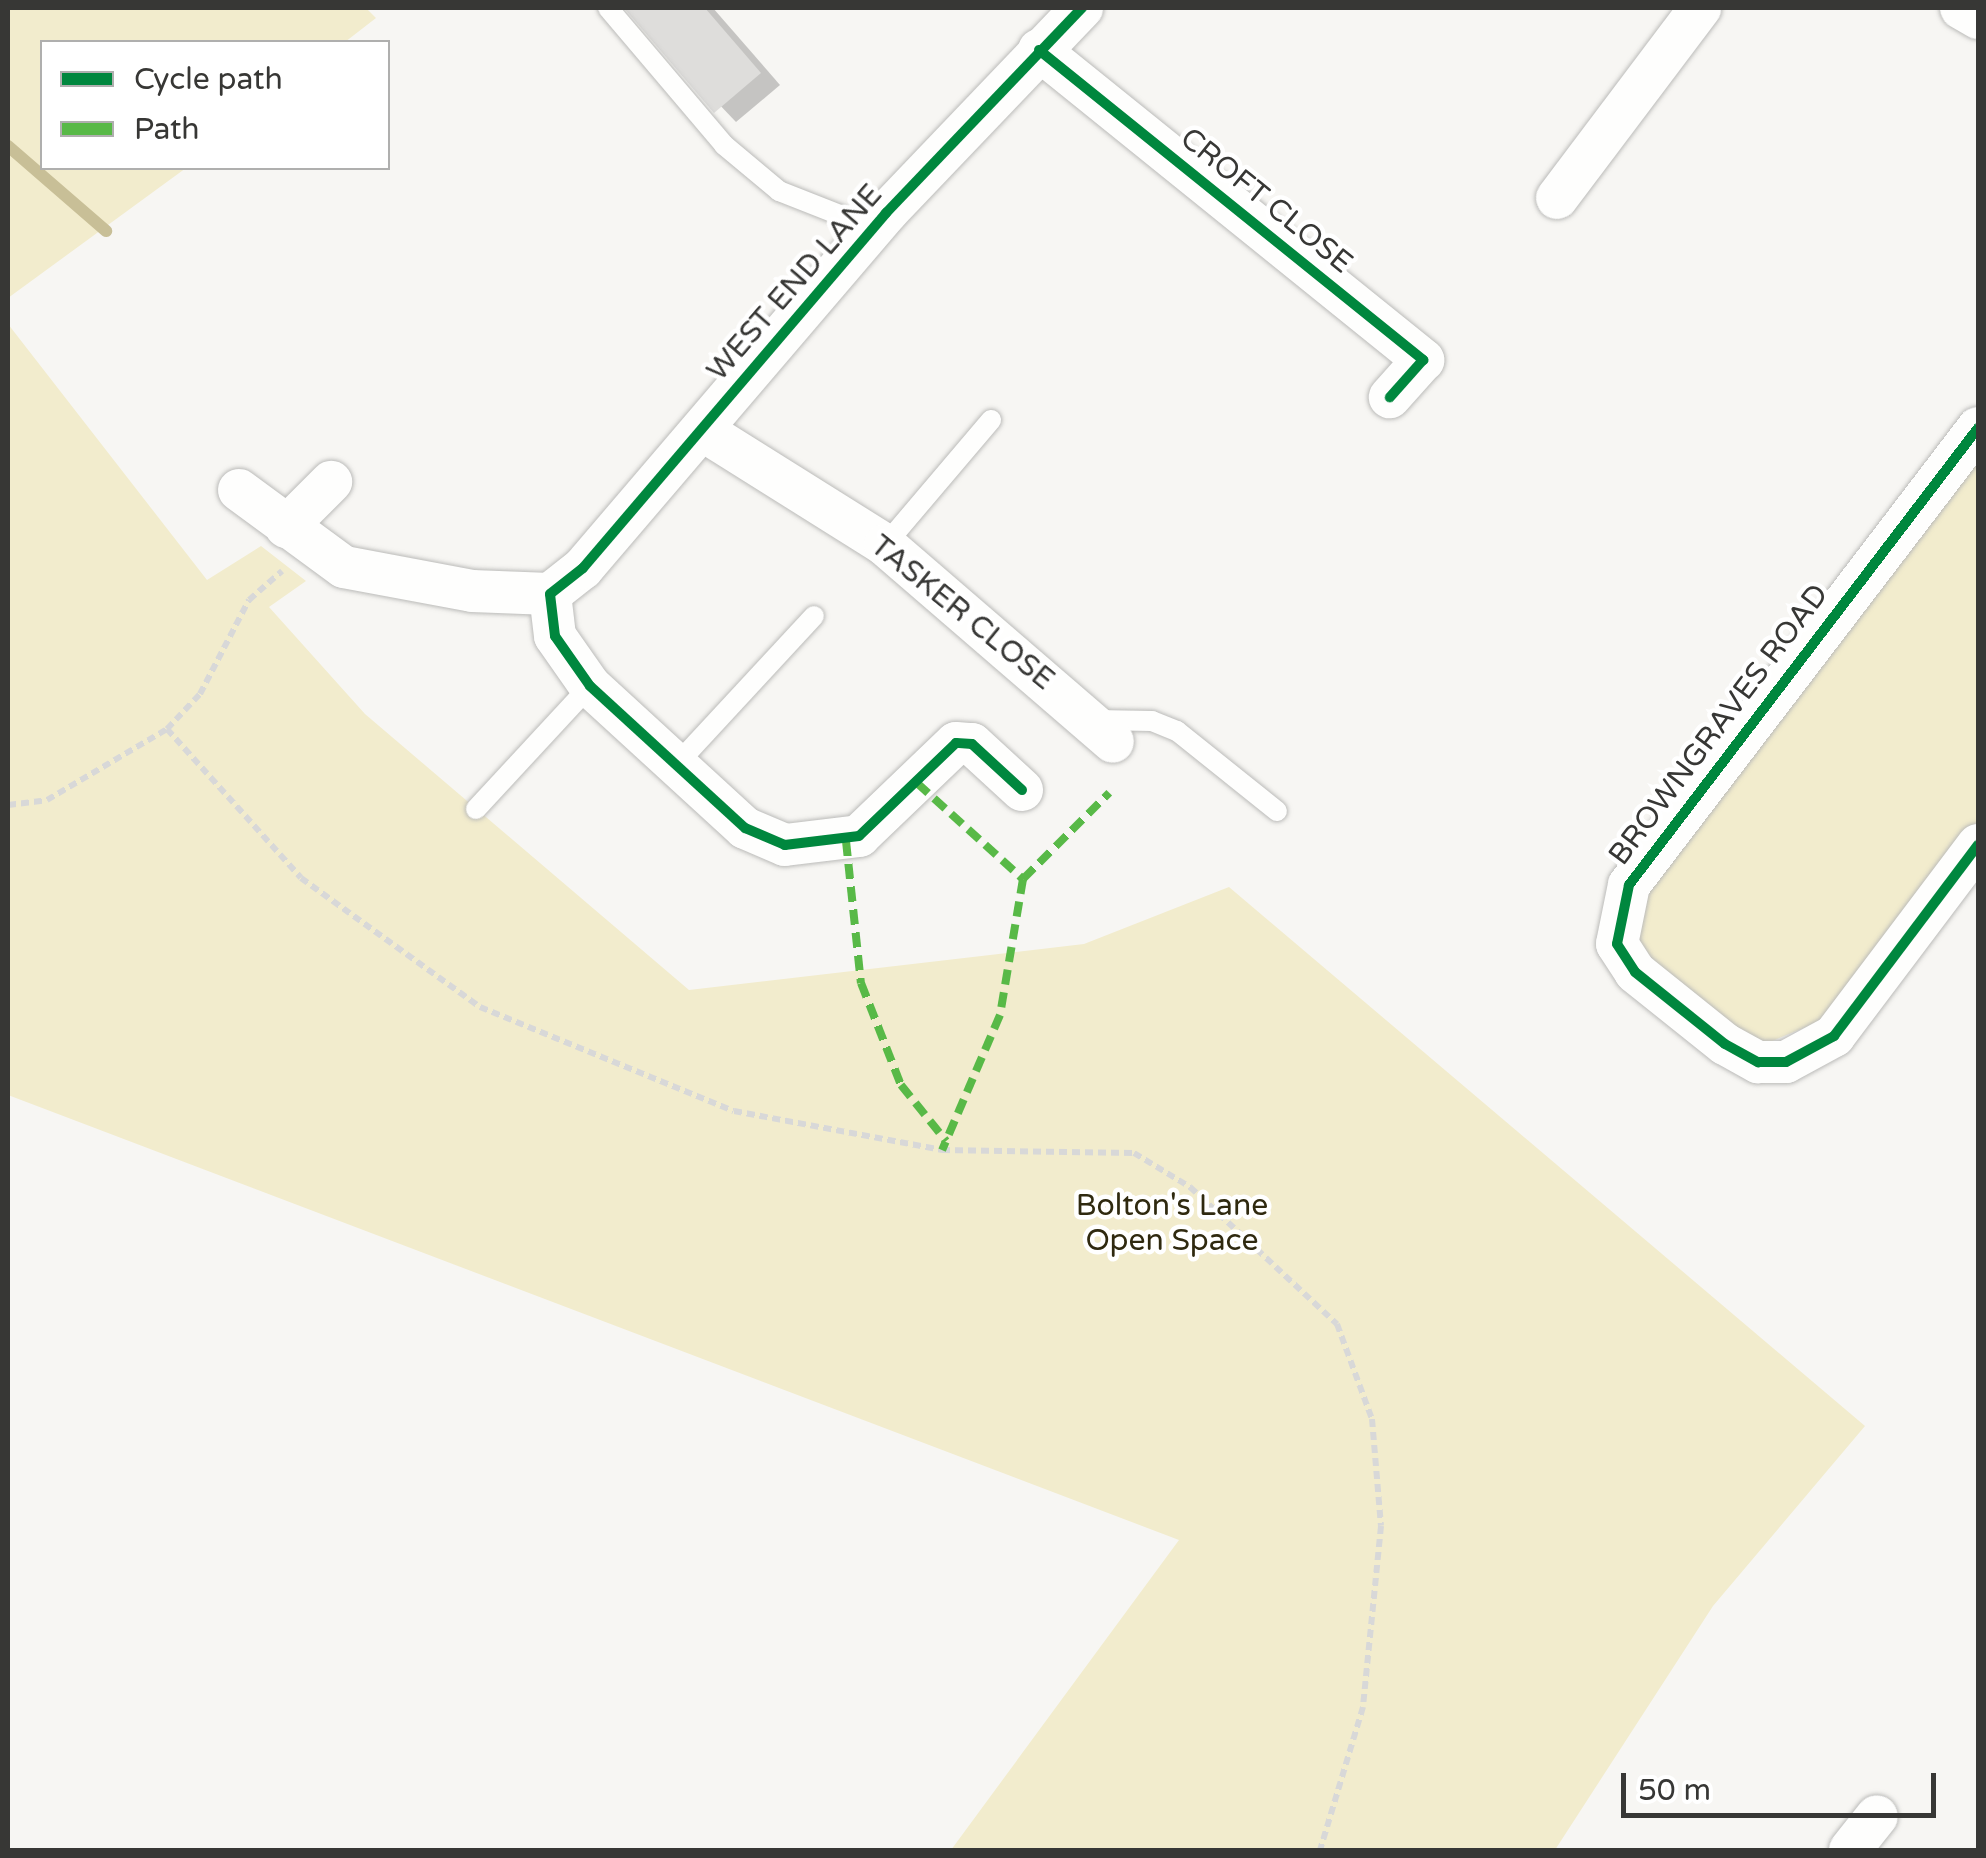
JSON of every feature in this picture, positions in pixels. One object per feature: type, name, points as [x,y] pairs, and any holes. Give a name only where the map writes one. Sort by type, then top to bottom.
[{"type":"street","name":"WEST END LANE","points":[[550,594],[702,430],[873,228],[1082,8]]},
{"type":"street","points":[[1557,198],[1700,8]]},
{"type":"street","points":[[1961,8],[1978,18]]},
{"type":"street","name":"CROFT CLOSE","points":[[1039,50],[1423,360],[1390,397]]},
{"type":"street","name":"BROWNGRAVES ROAD","points":[[1978,428],[1629,886],[1617,944],[1635,972],[1725,1044],[1758,1062],[1786,1062],[1834,1036],[1978,845]]},
{"type":"street","name":"TASKER CLOSE","points":[[702,430],[885,545],[1100,731]]},
{"type":"street","points":[[287,547],[331,482]]},
{"type":"street","points":[[239,490],[287,547],[344,567],[472,592],[550,594],[555,636],[590,686],[745,828],[785,845],[859,836],[956,743],[972,744],[1022,790]]},
{"type":"street","points":[[1850,1850],[1877,1816]]},
{"type":"lane","points":[[608,8],[724,144],[778,190],[873,228]]},
{"type":"lane","points":[[885,545],[992,420]]},
{"type":"lane","points":[[676,765],[814,616]]},
{"type":"lane","points":[[476,809],[590,686]]},
{"type":"lane","points":[[1100,731],[1152,721],[1177,732],[1277,810]]},
{"type":"path","points":[[8,806],[47,800],[168,730],[200,694],[249,600],[287,547]]},
{"type":"path","points":[[168,730],[301,878],[480,1007],[641,1080],[754,1116],[942,1150],[1134,1153],[1190,1187],[1337,1324],[1357,1365],[1382,1484],[1370,1665],[1320,1850]]},
{"type":"green space","points":[[8,8],[366,8],[376,18],[348,40],[40,40],[40,170],[183,170],[8,298]]},
{"type":"green space","name":"Bolton's Lane Open Space","points":[[8,324],[207,580],[261,546],[306,581],[269,607],[365,714],[689,990],[1084,944],[1229,887],[1865,1426],[1713,1606],[1555,1850],[951,1850],[1179,1540],[8,1095]]},
{"type":"green space","points":[[1978,460],[1978,820],[1830,1017],[1760,1046],[1641,954],[1636,909]]},
{"type":"building","points":[[624,8],[705,8],[761,73],[714,113]]},
{"type":"waterway","points":[[8,146],[106,231]]},
{"type":"marked path","points":[[917,783],[1023,879],[1000,1015],[942,1150]]},
{"type":"marked path","points":[[1023,879],[1109,793]]},
{"type":"marked path","points":[[846,841],[861,983],[901,1085],[946,1141]]},
{"type":"cycle path","points":[[1022,790],[972,744],[956,743],[859,836],[785,845],[745,828],[590,686],[555,636],[550,594],[583,568],[886,213],[1082,8]]},
{"type":"cycle path","points":[[1039,50],[1423,360],[1390,397]]},
{"type":"cycle path","points":[[1978,428],[1629,885],[1617,944],[1635,972],[1725,1044],[1758,1062],[1786,1062],[1834,1036],[1978,845]]}]
